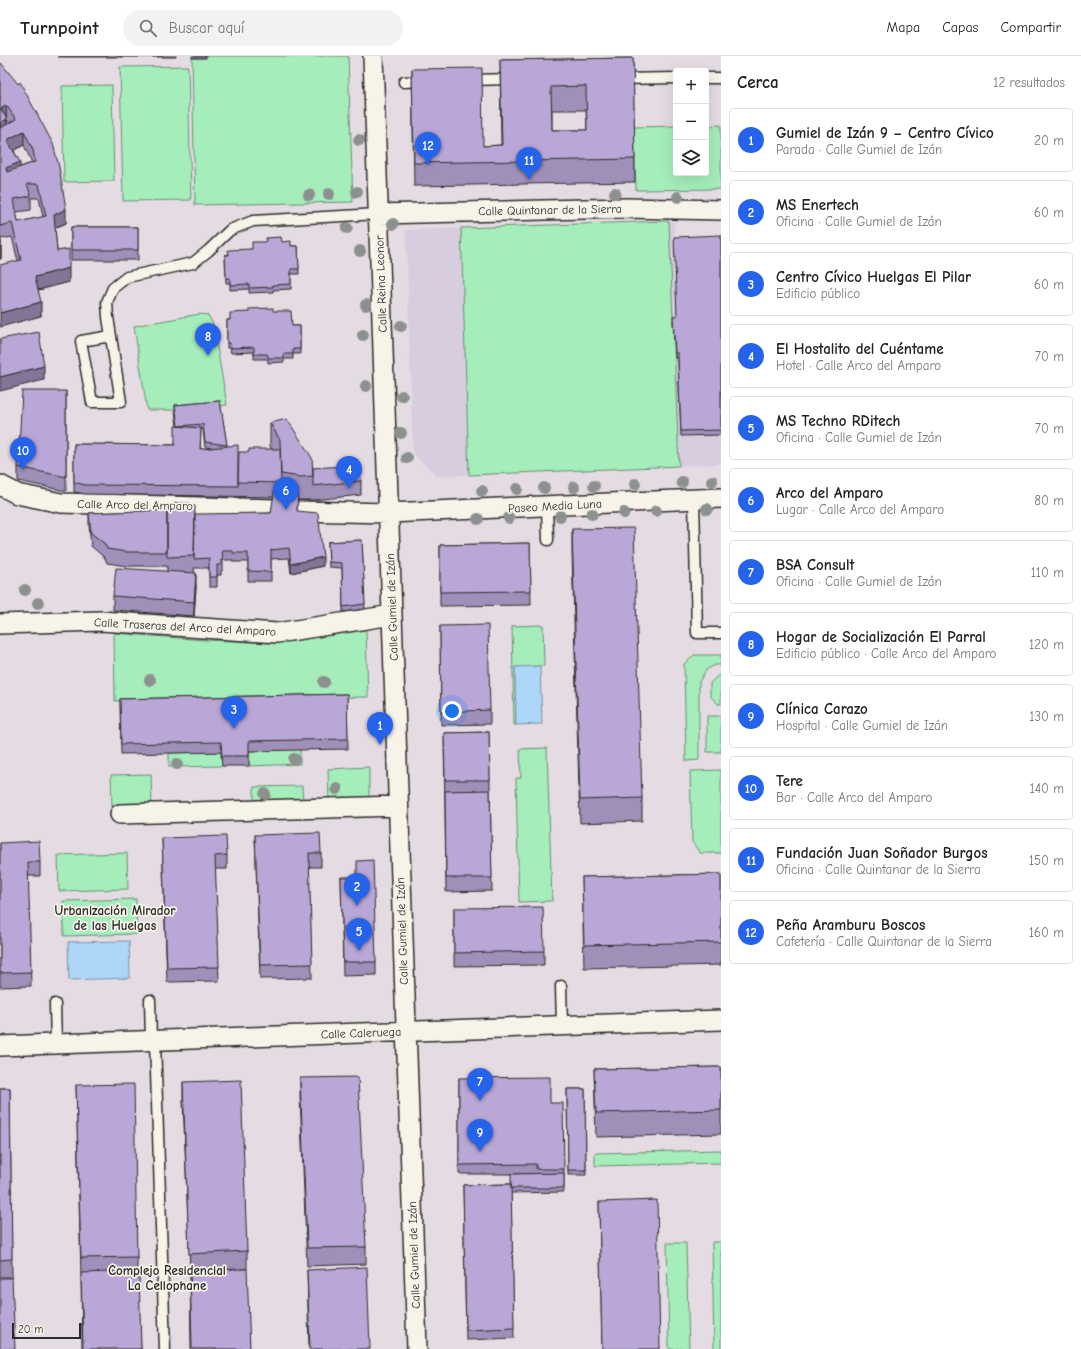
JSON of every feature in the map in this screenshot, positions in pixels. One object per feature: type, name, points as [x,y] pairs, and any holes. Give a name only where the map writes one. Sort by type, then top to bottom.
[{"type":"street","name":"Calle Reina Leonor","points":[[373,56],[388,513]]},
{"type":"street","name":"Calle Quintanar de la Sierra","points":[[378,214],[626,208],[721,210]]},
{"type":"street","name":"Calle Arco del Amparo","points":[[0,485],[17,494],[39,500],[61,503],[273,509]]},
{"type":"street","name":"Paseo Media Luna","points":[[388,513],[721,498]]},
{"type":"street","points":[[297,511],[388,513]]},
{"type":"street","name":"Calle Gumiel de Izán","points":[[388,513],[417,1349]]},
{"type":"street","name":"Calle Traseras del Arco del Amparo","points":[[0,624],[106,621],[277,633],[392,615]]},
{"type":"street","points":[[120,814],[398,806]]},
{"type":"street","name":"Calle Caleruega","points":[[0,1046],[721,1020]]},
{"type":"lane","points":[[611,79],[673,78]]},
{"type":"lane","points":[[709,78],[721,78]]},
{"type":"lane","points":[[456,80],[523,79]]},
{"type":"lane","points":[[404,82],[434,81]]},
{"type":"lane","points":[[111,336],[81,341],[92,402],[121,402],[107,302],[113,288],[128,277],[193,263],[230,230],[253,221],[378,214]]},
{"type":"lane","points":[[694,500],[697,634],[721,633]]},
{"type":"lane","points":[[547,506],[548,540]]},
{"type":"lane","points":[[561,986],[562,1026]]},
{"type":"lane","points":[[150,1000],[156,1075],[165,1349]]},
{"type":"lane","points":[[55,1004],[56,1044]]},
{"type":"shaded area","points":[[674,221],[675,242],[721,240],[721,464],[437,476],[413,454],[406,230]]},
{"type":"green space","points":[[206,56],[348,56],[353,202],[195,205],[192,58],[206,58]]},
{"type":"green space","points":[[188,66],[191,200],[123,201],[120,67]]},
{"type":"green space","points":[[112,85],[114,181],[64,182],[62,86]]},
{"type":"green space","points":[[721,125],[721,189],[636,190],[634,127],[673,126],[673,176],[709,176],[709,126]]},
{"type":"green space","points":[[669,221],[679,466],[469,475],[461,228]]},
{"type":"green space","points":[[200,314],[208,315],[213,324],[227,405],[175,410],[147,410],[134,326]]},
{"type":"green space","points":[[543,625],[544,666],[515,667],[516,725],[514,725],[512,626]]},
{"type":"green space","points":[[366,630],[368,697],[115,701],[114,633],[204,640],[279,643]]},
{"type":"green space","points":[[694,655],[721,655],[721,665],[715,665],[706,670],[699,682],[699,760],[686,761],[684,664]]},
{"type":"green space","points":[[721,675],[721,704],[718,704],[710,696],[710,683]]},
{"type":"green space","points":[[707,716],[721,716],[721,752],[707,752]]},
{"type":"green space","points":[[547,748],[552,901],[519,902],[516,778],[521,778],[520,749]]},
{"type":"green space","points":[[300,749],[300,764],[249,766],[249,751]]},
{"type":"green space","points":[[221,752],[222,766],[169,767],[169,753]]},
{"type":"green space","points":[[369,767],[369,801],[329,802],[328,769]]},
{"type":"green space","points":[[721,770],[721,853],[700,853],[692,842],[690,771]]},
{"type":"green space","points":[[151,774],[152,806],[112,807],[111,775]]},
{"type":"green space","points":[[302,786],[303,802],[254,804],[254,787]]},
{"type":"green space","points":[[127,853],[128,889],[59,891],[58,855]]},
{"type":"green space","points":[[136,899],[137,934],[64,936],[63,901]]},
{"type":"green space","points":[[721,1150],[721,1163],[595,1166],[595,1153]]},
{"type":"green space","points":[[712,1242],[721,1242],[721,1349],[714,1349]]},
{"type":"green space","points":[[667,1243],[686,1243],[689,1349],[669,1349]]},
{"type":"water","points":[[540,666],[542,724],[516,725],[515,667]]},
{"type":"water","points":[[129,941],[130,978],[69,980],[68,942]]},
{"type":"building","points":[[633,58],[635,159],[414,163],[412,69],[482,68],[483,146],[502,145],[500,60]],"holes":[[[586,86],[587,130],[552,130],[551,87]]]},
{"type":"building","points":[[1,63],[18,84],[20,82],[53,144],[59,167],[66,209],[54,215],[57,251],[69,249],[69,268],[35,277],[41,302],[0,313],[0,265],[21,260],[12,223],[0,226],[0,126],[1,128],[16,119],[6,105],[1,109],[7,119],[0,123]],"holes":[[[24,131],[33,150],[35,162],[7,172],[6,168],[20,162],[7,140]],[[27,184],[39,184],[46,216],[18,222],[14,199],[31,196]]]},
{"type":"building","points":[[71,227],[138,227],[138,250],[71,250]]},
{"type":"building","points":[[721,235],[721,430],[681,431],[678,353],[675,353],[673,316],[677,316],[674,237]]},
{"type":"building","points":[[281,237],[282,242],[291,241],[291,246],[298,246],[299,269],[291,269],[291,284],[273,285],[273,287],[249,288],[249,284],[230,285],[230,278],[226,278],[225,255],[229,255],[228,250],[252,249],[252,242],[264,242],[266,241],[266,238]]},
{"type":"building","points":[[273,308],[273,311],[291,311],[292,326],[300,326],[300,349],[293,349],[293,354],[284,354],[284,358],[268,358],[267,354],[254,354],[254,347],[231,348],[230,343],[227,343],[227,320],[230,320],[230,313],[249,312],[249,309]]},
{"type":"building","points":[[39,332],[44,366],[0,377],[0,339]]},
{"type":"building","points":[[22,391],[66,391],[66,477],[18,467]]},
{"type":"building","points":[[220,401],[227,445],[205,442],[203,424],[178,426],[175,405]]},
{"type":"building","points":[[287,419],[312,458],[313,476],[301,477],[281,474],[280,440],[270,423]]},
{"type":"building","points":[[175,426],[201,428],[200,449],[238,445],[238,486],[85,485],[74,482],[74,444],[175,445]]},
{"type":"building","points":[[249,449],[280,449],[281,483],[238,482],[239,452],[249,452]]},
{"type":"building","points":[[360,465],[361,481],[313,486],[313,468]]},
{"type":"building","points":[[275,487],[298,490],[297,511],[318,513],[323,557],[291,564],[289,548],[271,550],[271,572],[248,571],[248,553],[222,551],[223,560],[221,560],[221,565],[217,565],[217,577],[209,577],[209,558],[194,559],[195,514],[271,513]]},
{"type":"building","points":[[175,503],[189,503],[189,506],[195,506],[194,556],[167,557],[167,507],[175,507]]},
{"type":"building","points":[[167,510],[167,552],[127,552],[107,549],[105,544],[91,533],[89,513]]},
{"type":"building","points":[[634,528],[642,798],[580,800],[572,529]]},
{"type":"building","points":[[362,540],[365,604],[343,607],[342,563],[329,562],[328,542]]},
{"type":"building","points":[[530,543],[531,591],[440,592],[440,545]]},
{"type":"building","points":[[116,568],[196,573],[194,602],[113,596]]},
{"type":"building","points":[[488,625],[490,710],[441,712],[440,626]]},
{"type":"building","points":[[347,694],[348,739],[249,741],[249,756],[222,756],[221,742],[121,744],[120,699]]},
{"type":"building","points":[[489,732],[490,780],[445,780],[444,733]]},
{"type":"building","points":[[490,790],[492,878],[446,878],[445,791]]},
{"type":"building","points":[[320,833],[321,853],[309,853],[312,964],[260,965],[255,835]]},
{"type":"building","points":[[226,836],[227,855],[215,856],[219,967],[167,968],[162,838]]},
{"type":"building","points":[[39,841],[40,862],[28,862],[31,972],[0,973],[0,843]]},
{"type":"building","points":[[373,860],[376,962],[343,962],[341,877],[357,877],[357,861]]},
{"type":"building","points":[[721,874],[721,942],[584,945],[582,877]]},
{"type":"building","points":[[543,907],[544,951],[454,953],[454,908]]},
{"type":"building","points":[[721,1067],[721,1110],[596,1113],[594,1069]]},
{"type":"building","points":[[358,1077],[366,1247],[307,1248],[300,1078]]},
{"type":"building","points":[[550,1077],[550,1103],[563,1103],[564,1169],[536,1169],[536,1164],[459,1165],[459,1078]]},
{"type":"building","points":[[241,1080],[247,1251],[189,1254],[183,1082]]},
{"type":"building","points":[[134,1084],[137,1257],[81,1258],[76,1085]]},
{"type":"building","points":[[0,1088],[10,1088],[12,1259],[0,1260]]},
{"type":"building","points":[[567,1089],[585,1089],[586,1170],[568,1170]]},
{"type":"building","points":[[564,1173],[564,1188],[511,1188],[511,1174]]},
{"type":"building","points":[[511,1184],[514,1328],[466,1330],[463,1185]]},
{"type":"building","points":[[657,1200],[660,1349],[602,1349],[599,1202]]},
{"type":"building","points":[[367,1267],[370,1349],[310,1349],[307,1270]]},
{"type":"building","points":[[247,1269],[250,1349],[192,1349],[190,1270]]},
{"type":"building","points":[[139,1271],[141,1349],[83,1349],[81,1273]]},
{"type":"building","points":[[0,1278],[12,1278],[15,1349],[0,1349]]},
{"type":"place","name":"Peña Aramburu Boscos","points":[[428,165]]},
{"type":"place","name":"Fundación Juan Soñador Burgos","points":[[529,180]]},
{"type":"place","name":"Hogar de Socialización El Parral","points":[[208,356]]},
{"type":"place","name":"Tere","points":[[23,470]]},
{"type":"place","name":"El Hostalito del Cuéntame","points":[[349,489]]},
{"type":"place","name":"Arco del Amparo","points":[[286,510]]},
{"type":"place","name":"Centro Cívico Huelgas El Pilar","points":[[234,729]]},
{"type":"place","name":"Gumiel de Izán 9 – Centro Cívico","points":[[380,745]]},
{"type":"place","name":"MS Enertech","points":[[357,906]]},
{"type":"place","name":"MS Techno RDitech","points":[[359,951]]},
{"type":"place","name":"BSA Consult","points":[[480,1101]]},
{"type":"place","name":"Clínica Carazo","points":[[480,1152]]},
{"type":"district","name":"Urbanización Mirador de las Huelgas","points":[[115,918]]},
{"type":"district","name":"Complejo Residencial La Cellophane","points":[[167,1278]]}]
